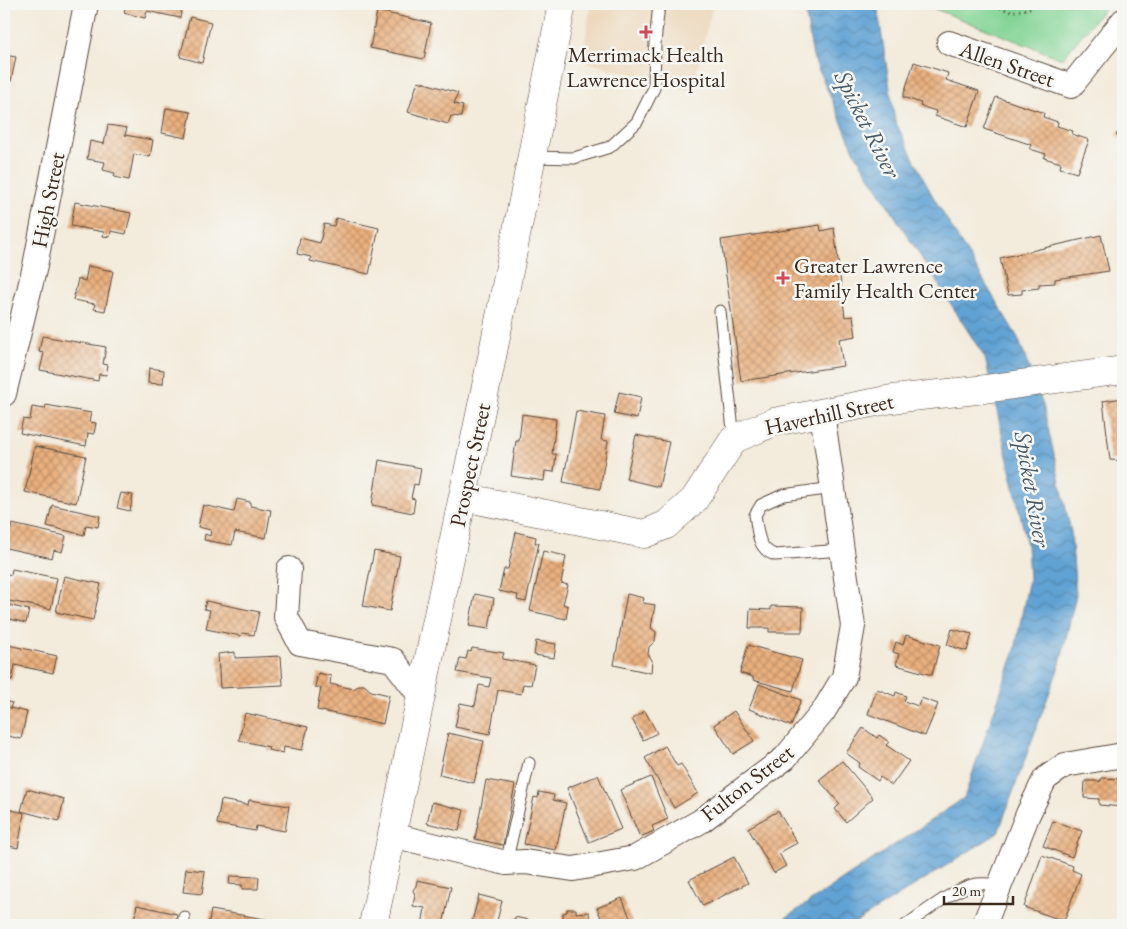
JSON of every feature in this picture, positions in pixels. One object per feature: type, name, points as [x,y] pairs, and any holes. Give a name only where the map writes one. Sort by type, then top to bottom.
[{"type":"street","name":"High Street","points":[[4,394],[35,266],[86,4]]},
{"type":"street","name":"Prospect Street","points":[[373,925],[463,497],[562,4]]},
{"type":"street","name":"Allen Street","points":[[949,43],[1071,86],[1123,21]]},
{"type":"street","name":"Haverhill Street","points":[[463,497],[644,534],[666,525],[694,500],[734,439],[774,422],[892,399],[977,390],[1123,370]]},
{"type":"street","name":"Fulton Street","points":[[392,834],[506,863],[525,862],[574,868],[636,858],[700,821],[785,758],[823,712],[844,677],[854,626],[822,413]]},
{"type":"street","points":[[290,569],[286,617],[300,643],[393,660],[421,697]]},
{"type":"street","points":[[984,925],[1028,814],[1045,779],[1065,765],[1123,755]]},
{"type":"lane","points":[[532,157],[574,158],[610,147],[636,122],[654,88],[655,43],[659,4]]},
{"type":"lane","points":[[720,311],[734,439]]},
{"type":"lane","points":[[833,488],[783,494],[762,505],[755,515],[761,545],[766,552],[775,555],[842,550]]},
{"type":"lane","points":[[506,863],[529,763]]},
{"type":"lane","points":[[906,925],[968,886],[1000,884]]},
{"type":"path","points":[[991,4],[1011,12],[1031,8],[1037,4]]},
{"type":"shaded area","name":"Merrimack Health Lawrence Hospital","points":[[591,4],[713,4],[692,91],[582,61]]},
{"type":"green space","points":[[922,4],[1108,4],[1062,59]]},
{"type":"water","name":"Spicket River","points":[[804,4],[877,4],[895,121],[931,193],[1018,338],[1043,405],[1071,532],[1076,595],[1060,664],[998,833],[852,925],[775,925],[964,798],[1015,650],[1029,578],[1027,545],[985,358],[856,155],[813,57]]},
{"type":"building","points":[[126,4],[183,4],[180,18],[147,11],[145,18],[124,13]]},
{"type":"building","points":[[200,4],[213,4],[212,7]]},
{"type":"building","points":[[377,11],[431,23],[424,59],[370,48]]},
{"type":"building","points":[[190,17],[211,22],[202,63],[180,57]]},
{"type":"building","points":[[4,55],[16,57],[11,81],[4,79]]},
{"type":"building","points":[[914,62],[948,73],[946,80],[979,91],[967,127],[935,116],[936,111],[920,106],[921,103],[903,97]]},
{"type":"building","points":[[418,81],[458,93],[454,104],[463,106],[461,117],[451,116],[448,124],[408,112]]},
{"type":"building","points":[[996,97],[1044,113],[1043,117],[1058,122],[1057,126],[1073,131],[1072,134],[1089,140],[1077,173],[1060,168],[1061,163],[1044,158],[1046,154],[1030,149],[1032,145],[984,129]]},
{"type":"building","points":[[166,108],[191,112],[186,138],[162,133]]},
{"type":"building","points":[[108,125],[127,128],[125,135],[153,140],[150,157],[134,154],[129,180],[114,177],[115,173],[103,170],[105,162],[87,159],[90,141],[104,144]]},
{"type":"building","points":[[1123,127],[1123,141],[1116,135]]},
{"type":"building","points":[[75,202],[131,213],[126,234],[111,231],[110,237],[103,236],[104,232],[71,226]]},
{"type":"building","points":[[336,218],[379,228],[369,274],[310,261],[311,257],[297,254],[300,238],[320,243],[324,224],[334,226]]},
{"type":"building","name":"Greater Lawrence Family Health Center","points":[[820,225],[821,231],[834,228],[845,317],[853,316],[856,336],[839,339],[843,366],[741,381],[721,240]]},
{"type":"building","points":[[1101,235],[1109,271],[1055,279],[1055,283],[1039,284],[1039,288],[1022,290],[1022,294],[1008,295],[1000,258]]},
{"type":"building","points":[[88,266],[113,271],[105,311],[94,309],[95,304],[73,300],[78,279],[85,281]]},
{"type":"building","points":[[42,336],[106,347],[103,364],[108,365],[106,375],[99,374],[98,381],[40,370],[44,353],[39,352]]},
{"type":"building","points":[[149,368],[164,370],[163,384],[148,383]]},
{"type":"building","points":[[619,392],[641,397],[637,419],[614,414]]},
{"type":"building","points":[[1123,398],[1123,461],[1110,460],[1103,401]]},
{"type":"building","points":[[46,405],[91,413],[89,422],[96,423],[94,434],[88,433],[86,446],[20,433],[23,419],[30,420],[32,407],[45,409]]},
{"type":"building","points":[[576,411],[605,416],[601,440],[608,441],[600,489],[563,482]]},
{"type":"building","points":[[522,414],[556,419],[552,454],[556,454],[554,472],[545,471],[544,481],[511,476],[516,441],[519,441]]},
{"type":"building","points":[[636,435],[669,442],[659,487],[626,479]]},
{"type":"building","points":[[35,446],[86,456],[76,503],[25,492]]},
{"type":"building","points":[[379,460],[421,468],[418,485],[414,484],[411,498],[415,499],[413,513],[372,505]]},
{"type":"building","points":[[121,493],[133,495],[130,511],[117,508]]},
{"type":"building","points":[[237,499],[250,502],[250,506],[271,510],[266,538],[235,532],[232,545],[204,540],[205,534],[210,536],[211,530],[198,527],[203,505],[234,512]]},
{"type":"building","points":[[52,505],[100,516],[98,527],[86,525],[84,535],[47,526]]},
{"type":"building","points":[[12,524],[66,536],[62,552],[54,550],[52,558],[6,548]]},
{"type":"building","points":[[516,532],[536,537],[535,543],[539,543],[526,602],[517,600],[518,595],[499,591],[504,569],[508,569]]},
{"type":"building","points":[[374,551],[400,556],[390,611],[363,606]]},
{"type":"building","points":[[543,551],[566,556],[561,583],[568,585],[563,604],[568,606],[566,619],[530,611]]},
{"type":"building","points":[[12,569],[57,578],[51,609],[4,600],[4,573],[11,575]]},
{"type":"building","points":[[64,576],[101,584],[93,620],[56,612]]},
{"type":"building","points":[[475,594],[494,598],[489,629],[469,626]]},
{"type":"building","points":[[627,594],[644,598],[643,603],[655,605],[651,628],[656,632],[655,641],[649,647],[648,654],[652,660],[651,673],[614,665]]},
{"type":"building","points":[[206,601],[259,612],[254,635],[242,633],[241,636],[206,629],[210,610],[204,609]]},
{"type":"building","points":[[4,604],[29,610],[26,623],[10,619],[6,636],[4,635]]},
{"type":"building","points":[[771,606],[803,607],[802,632],[769,632],[769,628],[749,628],[750,609],[771,610]]},
{"type":"building","points":[[952,629],[972,634],[967,651],[947,645]]},
{"type":"building","points":[[906,635],[940,645],[932,675],[896,665],[899,654],[893,652],[896,642],[903,645]]},
{"type":"building","points":[[536,641],[556,644],[554,658],[534,655]]},
{"type":"building","points":[[4,644],[57,656],[53,673],[15,665],[12,680],[4,678]]},
{"type":"building","points":[[748,645],[802,660],[793,691],[753,680],[753,677],[740,673]]},
{"type":"building","points":[[472,648],[504,653],[502,659],[535,665],[531,685],[523,684],[521,694],[498,690],[490,734],[455,727],[460,703],[475,706],[479,685],[489,687],[491,678],[457,672],[460,658],[466,659],[468,651],[471,652]]},
{"type":"building","points":[[235,652],[235,658],[281,656],[283,685],[220,688],[218,654]]},
{"type":"building","points":[[318,673],[331,676],[330,684],[354,689],[359,685],[364,685],[371,691],[389,695],[383,724],[317,710],[321,688],[315,687]]},
{"type":"building","points":[[759,684],[801,700],[791,726],[749,709]]},
{"type":"building","points":[[877,689],[895,696],[896,692],[906,696],[904,701],[918,706],[921,698],[938,704],[925,736],[868,714]]},
{"type":"building","points":[[4,701],[12,703],[10,708],[27,712],[21,739],[4,735]]},
{"type":"building","points":[[645,711],[657,733],[643,740],[632,719]]},
{"type":"building","points":[[734,711],[754,741],[733,754],[714,725]]},
{"type":"building","points":[[245,713],[308,727],[302,750],[284,747],[283,753],[268,750],[269,747],[239,740]]},
{"type":"building","points":[[863,728],[877,738],[879,735],[889,742],[886,745],[909,761],[892,785],[880,777],[878,781],[858,767],[860,763],[846,753]]},
{"type":"building","points":[[448,733],[484,741],[474,783],[439,775]]},
{"type":"building","points":[[665,746],[677,766],[681,764],[698,793],[674,808],[645,758]]},
{"type":"building","points":[[842,761],[873,798],[846,822],[835,809],[840,804],[819,780]]},
{"type":"building","points":[[598,775],[621,829],[589,842],[567,788]]},
{"type":"building","points":[[651,777],[668,819],[652,826],[654,831],[640,837],[620,790]]},
{"type":"building","points":[[1101,778],[1123,779],[1123,807],[1099,805],[1099,799],[1084,798],[1085,781],[1101,781]]},
{"type":"building","points":[[486,780],[515,785],[503,845],[475,839]]},
{"type":"building","points":[[27,789],[64,799],[59,821],[21,811]]},
{"type":"building","points":[[539,792],[554,795],[553,800],[566,803],[556,850],[524,844],[534,797],[538,798]]},
{"type":"building","points":[[221,800],[248,805],[249,800],[289,806],[285,831],[256,826],[255,831],[217,824]]},
{"type":"building","points":[[432,802],[464,810],[459,831],[427,823]]},
{"type":"building","points":[[4,808],[24,813],[18,848],[4,845]]},
{"type":"building","points":[[778,811],[797,843],[779,853],[786,866],[774,873],[748,828]]},
{"type":"building","points":[[1053,821],[1082,831],[1072,857],[1043,846]]},
{"type":"building","points":[[1042,855],[1073,866],[1072,870],[1081,874],[1064,921],[1024,907]]},
{"type":"building","points":[[734,857],[748,883],[703,906],[689,880]]},
{"type":"building","points":[[186,869],[205,871],[202,894],[183,892]]},
{"type":"building","points":[[230,876],[259,877],[258,889],[242,889],[242,885],[229,884]]},
{"type":"building","points":[[417,880],[451,887],[443,925],[422,925],[425,908],[413,906],[415,895],[413,890]]},
{"type":"building","points":[[479,895],[502,901],[496,925],[471,925]]},
{"type":"building","points":[[622,898],[633,925],[604,925],[597,908]]},
{"type":"building","points":[[137,905],[177,914],[175,925],[133,925]]},
{"type":"building","points":[[567,909],[576,909],[576,913],[589,912],[590,925],[563,925],[563,913],[567,912]]},
{"type":"building","points":[[211,910],[277,921],[276,925],[208,925]]},
{"type":"building","points":[[515,917],[541,923],[541,925],[513,925]]},
{"type":"place","name":"Merrimack Health Lawrence Hospital","points":[[646,32]]},
{"type":"place","name":"Greater Lawrence Family Health Center","points":[[783,278]]}]
